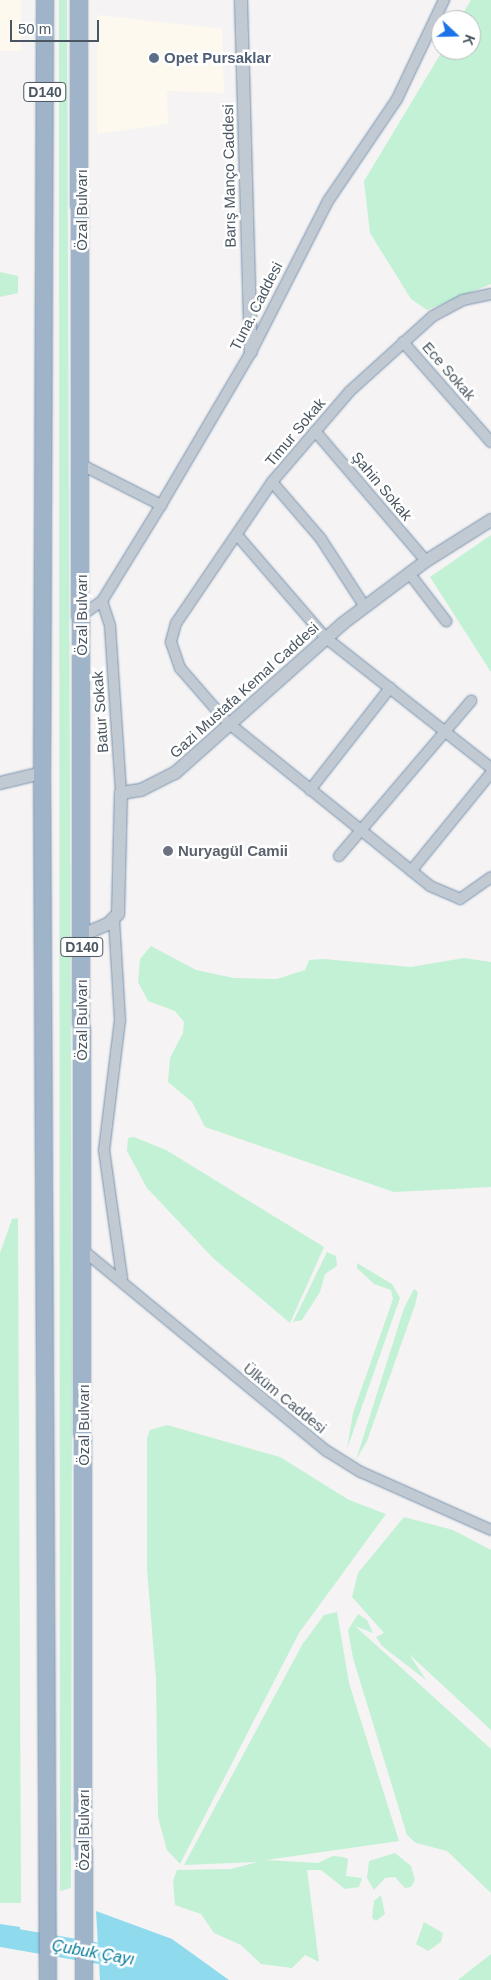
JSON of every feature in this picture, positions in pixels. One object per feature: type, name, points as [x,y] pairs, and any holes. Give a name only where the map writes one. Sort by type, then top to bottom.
[{"type":"highway","name":"D140","points":[[45,0],[42,773],[46,1890],[48,1980]]},
{"type":"highway","name":"Özal Bulvarı","points":[[79,0],[84,1251],[84,1980]]},
{"type":"street","name":"Barış Manço Caddesi","points":[[241,0],[251,352]]},
{"type":"street","name":"Tuna. Caddesi","points":[[82,614],[102,601],[161,505],[251,352],[328,201],[397,99],[444,0]]},
{"type":"street","name":"Timur Sokak","points":[[227,722],[180,668],[171,642],[176,623],[272,482],[315,431],[403,342],[450,306],[491,294]]},
{"type":"street","name":"Ece Sokak","points":[[403,342],[491,442]]},
{"type":"street","name":"Şahin Sokak","points":[[315,431],[426,561]]},
{"type":"street","points":[[82,465],[161,505]]},
{"type":"street","points":[[272,482],[320,539],[364,607]]},
{"type":"street","name":"Gazi Mustafa Kemal Caddesi","points":[[121,793],[141,790],[175,772],[227,722],[364,607],[426,561],[491,520]]},
{"type":"street","points":[[237,535],[326,638],[491,768]]},
{"type":"street","points":[[409,573],[446,621]]},
{"type":"street","name":"Batur Sokak","points":[[102,601],[110,626],[121,793]]},
{"type":"street","points":[[310,790],[390,688]]},
{"type":"street","points":[[339,856],[471,701]]},
{"type":"street","points":[[227,722],[360,831],[444,894],[460,899],[491,878]]},
{"type":"street","points":[[0,783],[42,773]]},
{"type":"street","points":[[411,871],[491,773]]},
{"type":"street","points":[[121,793],[121,904],[114,920],[120,1020],[104,1150],[118,1268],[123,1279]]},
{"type":"street","points":[[82,935],[114,920]]},
{"type":"street","name":"Ülküm Caddesi","points":[[84,1251],[123,1279],[327,1451],[361,1472],[491,1530]]},
{"type":"shaded area","points":[[0,0],[21,0],[21,51],[0,51]]},
{"type":"shaded area","points":[[97,15],[222,29],[224,93],[167,91],[168,124],[97,134]]},
{"type":"green space","points":[[59,0],[67,0],[72,1367],[71,1888],[60,1891]]},
{"type":"green space","points":[[471,0],[491,0],[491,284],[427,310],[411,299],[370,233],[364,181],[437,60],[481,60],[481,10],[465,10]]},
{"type":"green space","points":[[0,272],[18,276],[18,293],[0,297]]},
{"type":"green space","points":[[491,535],[491,672],[430,577]]},
{"type":"green space","points":[[151,946],[196,970],[234,978],[277,979],[305,970],[309,960],[324,959],[411,967],[464,958],[491,962],[491,1187],[394,1192],[205,1127],[192,1102],[168,1082],[170,1058],[183,1033],[184,1022],[175,1011],[148,1001],[138,982],[140,959]]},
{"type":"green space","points":[[134,1137],[166,1150],[324,1247],[290,1323],[213,1258],[147,1188],[127,1151],[128,1138]]},
{"type":"green space","points":[[18,1218],[21,1903],[0,1903],[0,1253],[12,1219]]},
{"type":"green space","points":[[327,1252],[336,1256],[337,1266],[325,1274],[320,1292],[302,1320],[293,1322]]},
{"type":"green space","points":[[357,1263],[392,1284],[400,1298],[347,1449],[353,1413],[393,1299],[391,1290],[374,1284],[357,1268]]},
{"type":"green space","points":[[414,1289],[418,1292],[415,1305],[367,1441],[356,1460],[404,1308]]},
{"type":"green space","points":[[167,1425],[280,1457],[349,1500],[386,1514],[299,1633],[180,1864],[167,1850],[158,1817],[156,1679],[147,1569],[147,1438],[150,1430]]},
{"type":"green space","points":[[404,1517],[453,1530],[491,1550],[491,1730],[409,1654],[426,1680],[382,1646],[376,1637],[384,1633],[352,1597],[358,1573]]},
{"type":"green space","points":[[337,1612],[349,1683],[399,1841],[266,1860],[318,1863],[333,1856],[343,1857],[348,1859],[346,1876],[362,1878],[359,1887],[345,1889],[321,1870],[307,1870],[319,1962],[305,1955],[292,1968],[261,1964],[241,1945],[214,1933],[201,1914],[175,1905],[173,1881],[177,1870],[231,1869],[258,1862],[184,1865],[302,1645],[324,1615]]},
{"type":"green space","points":[[358,1614],[367,1620],[373,1633],[355,1626],[491,1749],[491,1893],[447,1851],[416,1843],[407,1835],[353,1658],[348,1630]]},
{"type":"green space","points":[[395,1853],[411,1866],[415,1880],[411,1887],[405,1888],[395,1877],[385,1878],[374,1890],[367,1878],[369,1861]]},
{"type":"green space","points":[[381,1895],[385,1914],[376,1921],[372,1918],[374,1901]]},
{"type":"green space","points":[[424,1922],[443,1933],[441,1942],[428,1951],[416,1944]]},
{"type":"green space","points":[[491,1954],[491,1980],[458,1980]]},
{"type":"water","points":[[96,1911],[172,1939],[229,1980],[100,1980]]},
{"type":"water","points":[[0,1924],[20,1927],[19,1950],[0,1946]]},
{"type":"waterway","name":"Çubuk Çayı","points":[[0,1936],[127,1958]]},
{"type":"place","name":"Opet Pursaklar","points":[[154,58]]},
{"type":"place","name":"Nuryagül Camii","points":[[168,851]]}]
